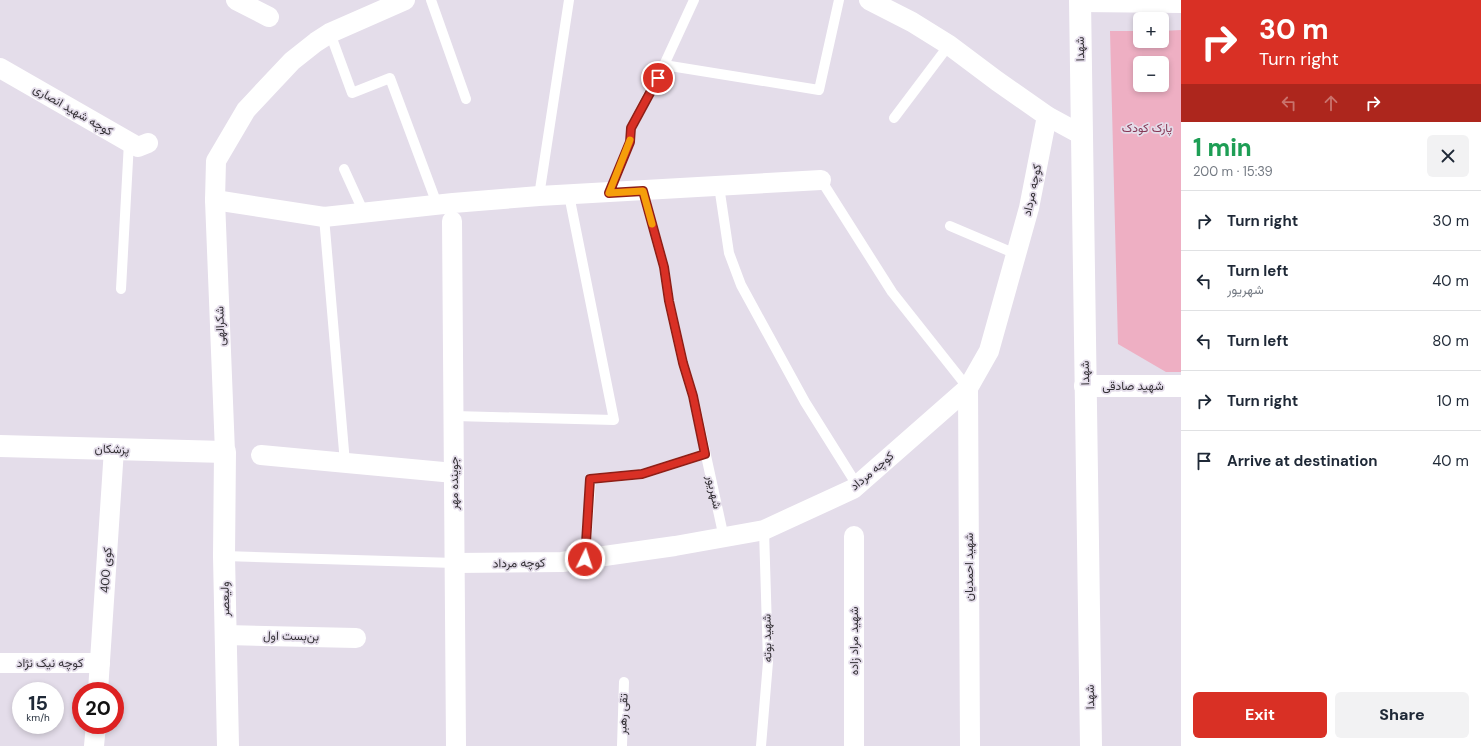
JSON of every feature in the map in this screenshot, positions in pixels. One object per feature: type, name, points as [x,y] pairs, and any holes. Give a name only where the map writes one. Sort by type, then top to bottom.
[{"type":"street","points":[[236,0],[269,18]]},
{"type":"street","name":"شکرالهی","points":[[225,452],[215,200],[216,161],[246,110],[292,61],[330,33],[405,0]]},
{"type":"street","points":[[869,0],[912,22],[949,45],[1047,116],[1082,135]]},
{"type":"street","points":[[1080,1],[1181,3]]},
{"type":"street","name":"شهدا","points":[[1080,1],[1091,746]]},
{"type":"street","name":"کوچه شهید انصاری","points":[[0,68],[138,143]]},
{"type":"street","name":"کوچه مرداد","points":[[455,563],[562,562],[724,538],[764,530],[853,489],[968,388],[989,351],[1029,208],[1047,116]]},
{"type":"street","points":[[215,200],[324,218],[436,204],[540,196],[821,180]]},
{"type":"street","name":"جوینده مهر","points":[[452,221],[456,746]]},
{"type":"street","name":"شهید صادقی","points":[[1085,386],[1181,386]]},
{"type":"street","name":"شهید احمدیان","points":[[968,388],[970,746]]},
{"type":"street","name":"پزشکان","points":[[0,446],[225,452]]},
{"type":"street","name":"کوی 400","points":[[99,682],[114,449]]},
{"type":"street","name":"ولیعصر","points":[[225,452],[224,556],[228,746]]},
{"type":"street","points":[[261,455],[454,473]]},
{"type":"street","name":"شهید مراد زاده","points":[[854,536],[854,746]]},
{"type":"street","name":"بن‌بست اول","points":[[226,635],[356,638]]},
{"type":"street","name":"کوچه نیک نژاد","points":[[0,663],[100,663]]},
{"type":"street","points":[[94,746],[95,734]]},
{"type":"lane","points":[[431,0],[466,99]]},
{"type":"lane","points":[[540,196],[570,0]]},
{"type":"lane","points":[[609,193],[630,142],[631,128],[664,65],[694,0]]},
{"type":"lane","points":[[664,65],[819,90],[839,0]]},
{"type":"lane","points":[[330,33],[352,93],[390,78],[436,204]]},
{"type":"lane","points":[[894,118],[949,45]]},
{"type":"lane","points":[[121,289],[138,143]]},
{"type":"lane","points":[[344,169],[364,213]]},
{"type":"lane","points":[[821,180],[892,292],[968,388]]},
{"type":"lane","points":[[719,186],[729,253],[741,285],[805,402],[857,485]]},
{"type":"lane","name":"شهریور","points":[[643,191],[664,267],[669,301],[683,363],[693,396],[724,538]]},
{"type":"lane","points":[[454,416],[614,420],[569,195]]},
{"type":"lane","points":[[324,218],[345,463]]},
{"type":"lane","points":[[950,226],[1016,254]]},
{"type":"lane","points":[[585,559],[590,479],[642,474],[705,454]]},
{"type":"lane","name":"شهید بوته","points":[[761,746],[768,662],[764,530]]},
{"type":"lane","points":[[224,556],[455,563]]},
{"type":"lane","name":"تقی رهبر","points":[[622,746],[624,682]]},
{"type":"green space","name":"پارک کودک","points":[[1181,30],[1181,372],[1166,372],[1118,344],[1110,31],[1133,31],[1133,48],[1169,48],[1169,31]]},
{"type":"slow traffic","points":[[630,140],[609,193],[643,191],[652,224]]},
{"type":"route","points":[[585,559],[590,479],[642,474],[705,454],[693,396],[683,363],[669,301],[664,267],[643,191],[609,193],[630,142],[631,128],[658,78]]}]
